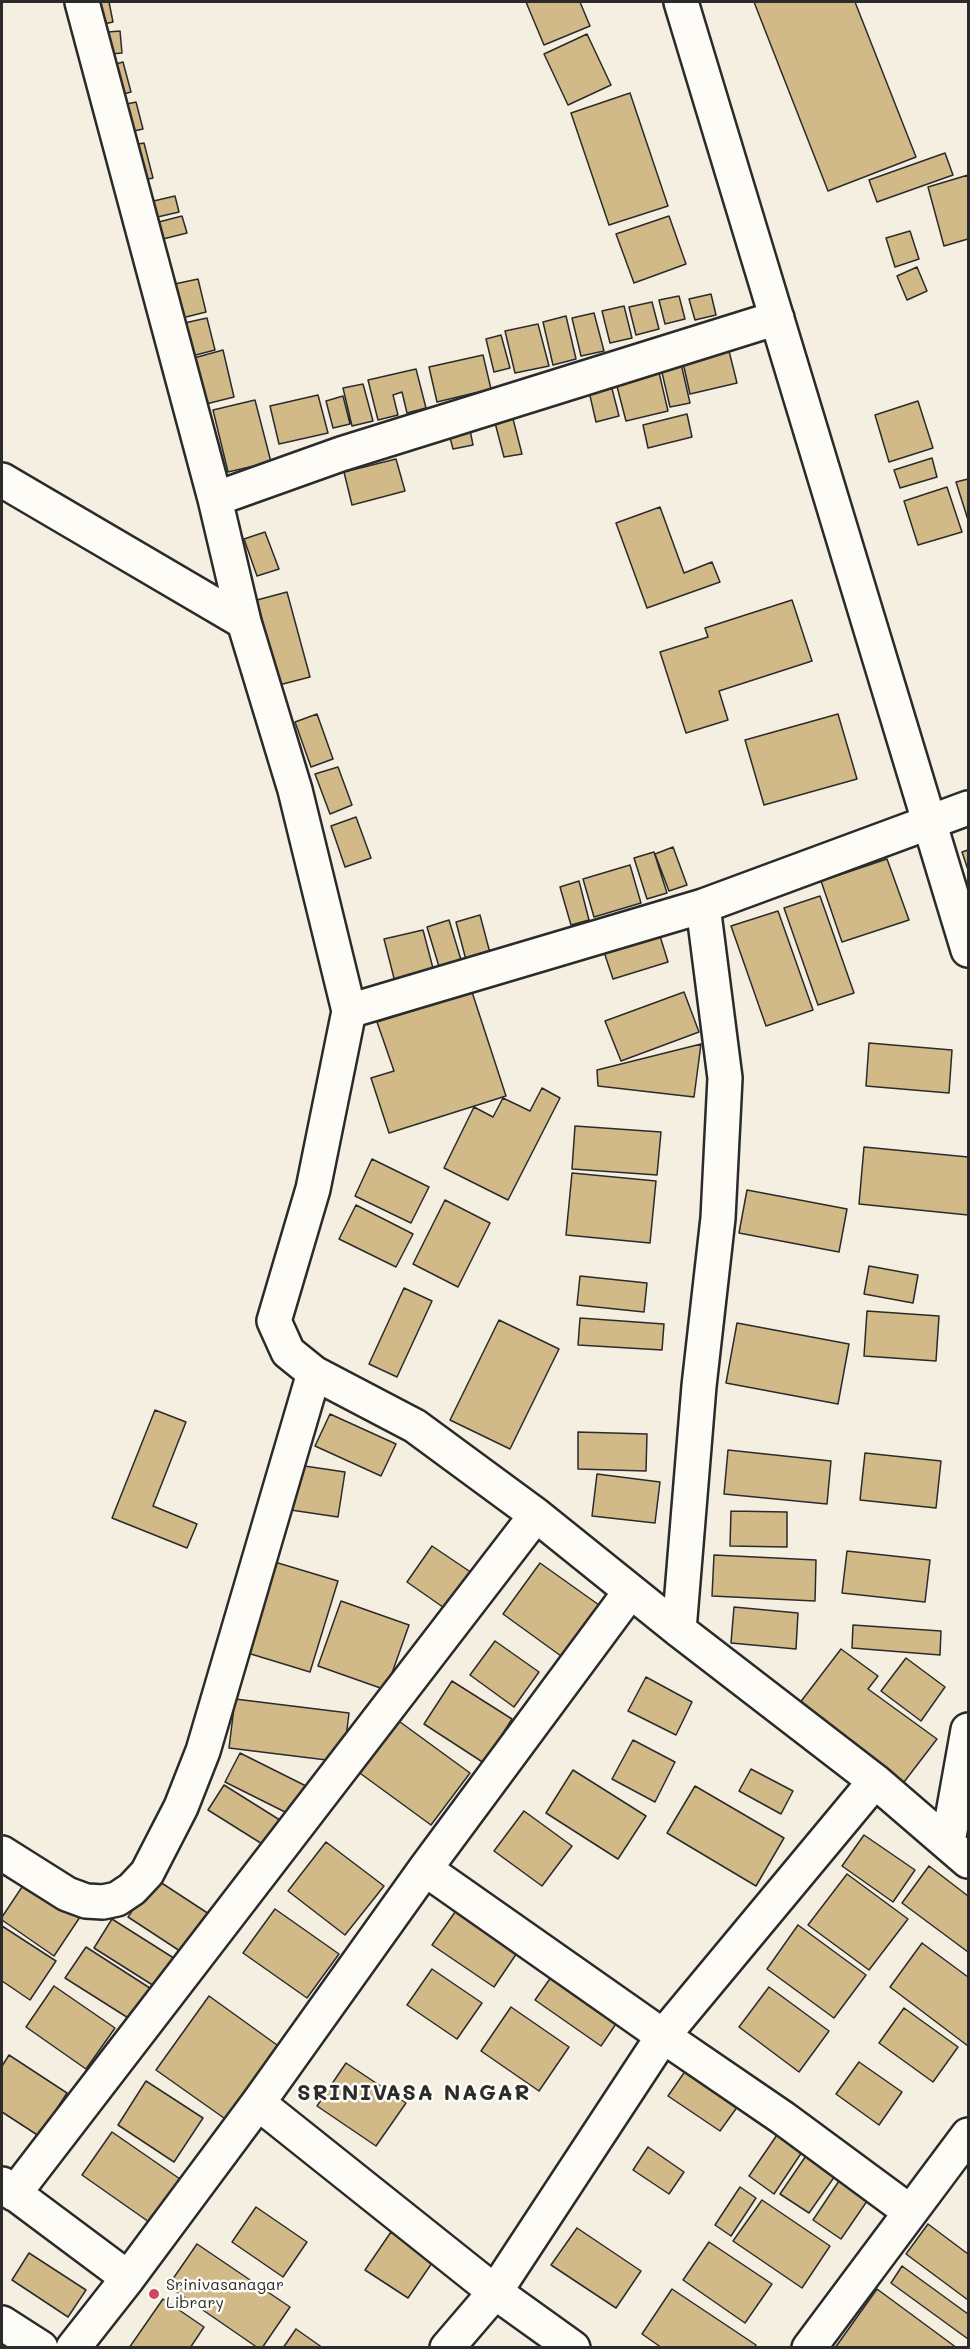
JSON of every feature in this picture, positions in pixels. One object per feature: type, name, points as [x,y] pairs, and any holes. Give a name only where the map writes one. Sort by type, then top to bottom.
[{"type":"street","points":[[82,2],[215,499],[244,622],[295,790],[349,1011],[313,1189],[274,1321],[288,1352],[314,1374],[415,1426],[536,1515],[630,1592],[875,1781],[958,1851]]},
{"type":"street","points":[[681,2],[969,950]]},
{"type":"street","points":[[215,499],[341,454],[777,318]]},
{"type":"street","points":[[2,480],[244,622]]},
{"type":"street","points":[[349,1011],[703,906],[969,808]]},
{"type":"street","points":[[679,1630],[699,1386],[718,1218],[725,1078],[703,906]]},
{"type":"street","points":[[7,1868],[68,1894],[94,1902],[117,1899],[132,1889],[147,1872],[181,1807],[203,1751],[314,1374]]},
{"type":"street","points":[[128,2278],[8,2189],[536,1515]]},
{"type":"street","points":[[73,2348],[258,2103],[425,1869],[630,1592]]},
{"type":"street","points":[[958,1851],[969,1730]]},
{"type":"street","points":[[447,2348],[495,2292],[663,2036],[875,1781]]},
{"type":"street","points":[[425,1869],[783,2118],[909,2211]]},
{"type":"street","points":[[258,2103],[495,2292],[573,2348]]},
{"type":"street","points":[[809,2348],[909,2211],[969,2135]]},
{"type":"street","points":[[2,2322],[41,2348]]},
{"type":"building","points":[[91,2],[109,2],[113,22],[95,26]]},
{"type":"building","points":[[526,2],[580,2],[590,26],[544,45]]},
{"type":"building","points":[[754,2],[855,2],[916,157],[828,191]]},
{"type":"building","points":[[120,31],[122,53],[99,55],[97,33]]},
{"type":"building","points":[[587,34],[611,85],[568,105],[544,54]]},
{"type":"building","points":[[123,62],[131,92],[112,97],[105,67]]},
{"type":"building","points":[[630,93],[668,206],[609,225],[571,113]]},
{"type":"building","points":[[136,102],[143,129],[125,133],[118,106]]},
{"type":"building","points":[[144,143],[153,178],[131,183],[123,147]]},
{"type":"building","points":[[945,153],[953,175],[877,202],[869,180]]},
{"type":"building","points":[[968,175],[968,239],[944,246],[928,187]]},
{"type":"building","points":[[175,196],[179,212],[149,219],[145,203]]},
{"type":"building","points":[[182,216],[187,233],[155,241],[151,224]]},
{"type":"building","points":[[669,216],[686,264],[634,283],[616,234]]},
{"type":"building","points":[[910,231],[919,259],[895,267],[886,238]]},
{"type":"building","points":[[917,267],[927,291],[907,300],[897,276]]},
{"type":"building","points":[[198,279],[206,312],[178,319],[170,285]]},
{"type":"building","points":[[711,294],[716,315],[695,320],[689,299]]},
{"type":"building","points":[[679,296],[685,319],[665,324],[659,300]]},
{"type":"building","points":[[652,302],[659,329],[636,335],[629,307]]},
{"type":"building","points":[[624,306],[632,338],[610,343],[602,311]]},
{"type":"building","points":[[594,313],[604,351],[581,356],[572,318]]},
{"type":"building","points":[[566,316],[576,359],[553,365],[543,322]]},
{"type":"building","points":[[207,318],[215,350],[188,357],[180,324]]},
{"type":"building","points":[[538,324],[549,366],[515,373],[505,331]]},
{"type":"building","points":[[501,335],[510,368],[494,372],[486,339]]},
{"type":"building","points":[[728,347],[737,383],[690,394],[682,358]]},
{"type":"building","points":[[223,350],[234,397],[206,404],[194,358]]},
{"type":"building","points":[[483,355],[491,389],[437,402],[429,367]]},
{"type":"building","points":[[680,359],[690,403],[670,407],[660,364]]},
{"type":"building","points":[[657,364],[668,411],[626,421],[614,375]]},
{"type":"building","points":[[416,369],[426,408],[407,413],[402,392],[393,395],[398,415],[378,420],[368,380]]},
{"type":"building","points":[[610,381],[619,416],[596,422],[588,387]]},
{"type":"building","points":[[363,384],[373,421],[352,426],[343,388]]},
{"type":"building","points":[[318,395],[328,433],[279,444],[270,406]]},
{"type":"building","points":[[343,396],[350,424],[333,428],[326,401]]},
{"type":"building","points":[[255,400],[271,462],[228,472],[213,410]]},
{"type":"building","points":[[918,401],[933,448],[889,462],[875,415]]},
{"type":"building","points":[[687,414],[692,437],[648,448],[643,425]]},
{"type":"building","points":[[512,415],[522,454],[504,457],[494,419]]},
{"type":"building","points":[[469,425],[473,445],[453,449],[448,430]]},
{"type":"building","points":[[932,458],[937,477],[900,488],[894,470]]},
{"type":"building","points":[[396,459],[405,491],[352,505],[344,472]]},
{"type":"building","points":[[968,479],[968,520],[956,482]]},
{"type":"building","points":[[947,487],[962,532],[918,545],[904,501]]},
{"type":"building","points":[[660,507],[684,573],[712,562],[720,582],[647,608],[616,523]]},
{"type":"building","points":[[265,532],[279,569],[257,576],[244,539]]},
{"type":"building","points":[[287,592],[310,677],[279,685],[257,600]]},
{"type":"building","points":[[792,600],[812,661],[719,691],[728,720],[686,733],[660,652],[708,637],[705,628]]},
{"type":"building","points":[[317,714],[333,759],[311,767],[295,722]]},
{"type":"building","points":[[838,714],[857,779],[764,805],[745,740]]},
{"type":"building","points":[[338,767],[352,805],[330,814],[315,774]]},
{"type":"building","points":[[356,817],[371,858],[345,867],[331,826]]},
{"type":"building","points":[[673,847],[687,885],[669,891],[655,854]]},
{"type":"building","points":[[968,850],[968,870],[962,852]]},
{"type":"building","points":[[654,852],[667,893],[647,899],[634,858]]},
{"type":"building","points":[[887,859],[909,920],[842,942],[821,881]]},
{"type":"building","points":[[630,865],[641,903],[594,917],[583,879]]},
{"type":"building","points":[[579,881],[589,920],[571,925],[560,887]]},
{"type":"building","points":[[820,896],[854,993],[818,1005],[784,908]]},
{"type":"building","points":[[778,911],[813,1010],[766,1026],[731,926]]},
{"type":"building","points":[[480,915],[490,953],[466,960],[456,922]]},
{"type":"building","points":[[449,920],[462,963],[440,970],[427,927]]},
{"type":"building","points":[[656,923],[668,962],[613,979],[600,940]]},
{"type":"building","points":[[423,930],[434,972],[395,982],[384,939]]},
{"type":"building","points":[[472,992],[506,1096],[389,1133],[371,1078],[394,1071],[377,1022]]},
{"type":"building","points":[[684,992],[699,1032],[621,1061],[605,1021]]},
{"type":"building","points":[[869,1043],[952,1050],[949,1093],[866,1086]]},
{"type":"building","points":[[701,1044],[694,1097],[598,1086],[597,1070]]},
{"type":"building","points":[[542,1088],[560,1098],[508,1200],[444,1168],[474,1107],[493,1117],[503,1098],[530,1111]]},
{"type":"building","points":[[575,1126],[661,1132],[657,1175],[572,1169]]},
{"type":"building","points":[[864,1147],[968,1157],[968,1215],[859,1204]]},
{"type":"building","points":[[372,1159],[429,1187],[411,1223],[355,1196]]},
{"type":"building","points":[[572,1173],[656,1181],[650,1243],[566,1235]]},
{"type":"building","points":[[747,1190],[847,1209],[839,1252],[739,1233]]},
{"type":"building","points":[[445,1200],[490,1223],[458,1287],[413,1264]]},
{"type":"building","points":[[356,1205],[413,1234],[396,1267],[339,1239]]},
{"type":"building","points":[[869,1266],[918,1275],[913,1303],[864,1294]]},
{"type":"building","points":[[580,1276],[647,1283],[644,1312],[577,1305]]},
{"type":"building","points":[[404,1288],[432,1301],[397,1377],[369,1364]]},
{"type":"building","points":[[867,1311],[939,1316],[936,1361],[864,1356]]},
{"type":"building","points":[[580,1318],[664,1324],[662,1350],[578,1345]]},
{"type":"building","points":[[499,1320],[559,1349],[510,1449],[450,1420]]},
{"type":"building","points":[[737,1323],[849,1344],[838,1404],[726,1383]]},
{"type":"building","points":[[155,1410],[186,1422],[153,1506],[197,1524],[187,1548],[112,1518]]},
{"type":"building","points":[[330,1414],[396,1444],[381,1476],[315,1446]]},
{"type":"building","points":[[578,1432],[647,1434],[646,1471],[578,1469]]},
{"type":"building","points":[[728,1450],[831,1461],[827,1504],[724,1494]]},
{"type":"building","points":[[865,1453],[941,1461],[936,1508],[860,1500]]},
{"type":"building","points":[[291,1464],[345,1472],[338,1517],[284,1509]]},
{"type":"building","points":[[597,1474],[660,1482],[655,1523],[592,1516]]},
{"type":"building","points":[[731,1511],[787,1512],[787,1547],[730,1546]]},
{"type":"building","points":[[432,1546],[475,1575],[450,1612],[407,1582]]},
{"type":"building","points":[[847,1551],[930,1560],[925,1602],[842,1593]]},
{"type":"building","points":[[714,1555],[816,1560],[815,1601],[712,1596]]},
{"type":"building","points":[[268,1560],[338,1581],[310,1672],[241,1651]]},
{"type":"building","points":[[540,1563],[599,1605],[561,1656],[503,1614]]},
{"type":"building","points":[[341,1601],[409,1625],[386,1690],[318,1666]]},
{"type":"building","points":[[734,1607],[798,1613],[796,1649],[731,1643]]},
{"type":"building","points":[[853,1625],[941,1631],[940,1655],[852,1648]]},
{"type":"building","points":[[495,1641],[539,1672],[514,1707],[470,1675]]},
{"type":"building","points":[[841,1649],[878,1676],[868,1689],[937,1739],[904,1782],[799,1704]]},
{"type":"building","points":[[906,1658],[945,1687],[921,1721],[881,1691]]},
{"type":"building","points":[[646,1677],[692,1702],[676,1735],[628,1711]]},
{"type":"building","points":[[452,1681],[512,1719],[484,1763],[424,1724]]},
{"type":"building","points":[[235,1699],[349,1713],[343,1762],[229,1748]]},
{"type":"building","points":[[396,1719],[470,1773],[431,1825],[357,1771]]},
{"type":"building","points":[[633,1740],[675,1762],[655,1802],[612,1779]]},
{"type":"building","points":[[240,1753],[314,1790],[299,1819],[225,1782]]},
{"type":"building","points":[[751,1769],[793,1791],[781,1814],[739,1791]]},
{"type":"building","points":[[573,1770],[646,1816],[618,1859],[546,1813]]},
{"type":"building","points":[[224,1785],[291,1827],[275,1852],[208,1810]]},
{"type":"building","points":[[695,1786],[784,1838],[756,1886],[667,1833]]},
{"type":"building","points":[[524,1811],[572,1846],[542,1886],[494,1851]]},
{"type":"building","points":[[864,1835],[915,1870],[893,1902],[842,1866]]},
{"type":"building","points":[[326,1842],[384,1886],[345,1935],[288,1891]]},
{"type":"building","points":[[929,1866],[968,1896],[968,1952],[902,1903]]},
{"type":"building","points":[[847,1874],[908,1919],[869,1970],[808,1925]]},
{"type":"building","points":[[154,1878],[209,1914],[183,1953],[128,1917]]},
{"type":"building","points":[[26,1881],[80,1917],[54,1956],[2,1920]]},
{"type":"building","points":[[460,1905],[521,1947],[494,1987],[432,1945]]},
{"type":"building","points":[[275,1909],[339,1954],[307,1998],[243,1953]]},
{"type":"building","points":[[112,1919],[180,1962],[162,1991],[94,1948]]},
{"type":"building","points":[[798,1925],[866,1975],[834,2018],[767,1969]]},
{"type":"building","points":[[2,1926],[56,1961],[30,2000],[2,1981]]},
{"type":"building","points":[[922,1943],[968,1977],[968,2046],[890,1987]]},
{"type":"building","points":[[86,1947],[153,1990],[133,2021],[65,1978]]},
{"type":"building","points":[[432,1969],[482,2003],[457,2039],[407,2005]]},
{"type":"building","points":[[554,1973],[620,2018],[601,2046],[535,2000]]},
{"type":"building","points":[[54,1986],[115,2028],[86,2069],[26,2027]]},
{"type":"building","points":[[769,1987],[829,2031],[799,2072],[739,2027]]},
{"type":"building","points":[[209,1996],[284,2050],[231,2123],[156,2070]]},
{"type":"building","points":[[511,2007],[569,2047],[539,2091],[481,2051]]},
{"type":"building","points":[[904,2008],[958,2047],[933,2082],[879,2043]]},
{"type":"building","points":[[9,2055],[67,2093],[39,2136],[2,2112],[2,2066]]},
{"type":"building","points":[[859,2062],[902,2092],[879,2125],[836,2094]]},
{"type":"building","points":[[346,2063],[406,2103],[376,2146],[317,2106]]},
{"type":"building","points":[[686,2070],[738,2106],[720,2131],[668,2096]]},
{"type":"building","points":[[146,2081],[203,2118],[174,2162],[118,2125]]},
{"type":"building","points":[[112,2132],[180,2179],[149,2222],[82,2175]]},
{"type":"building","points":[[779,2132],[804,2149],[774,2194],[749,2176]]},
{"type":"building","points":[[648,2147],[684,2172],[669,2194],[633,2170]]},
{"type":"building","points":[[812,2147],[842,2166],[809,2213],[780,2194]]},
{"type":"building","points":[[845,2172],[874,2191],[841,2239],[813,2220]]},
{"type":"building","points":[[740,2187],[756,2198],[731,2236],[715,2225]]},
{"type":"building","points":[[762,2200],[830,2246],[802,2288],[733,2241]]},
{"type":"building","points":[[256,2207],[307,2242],[283,2277],[232,2242]]},
{"type":"building","points":[[928,2224],[968,2254],[968,2300],[906,2254]]},
{"type":"building","points":[[577,2228],[641,2271],[616,2308],[551,2265]]},
{"type":"building","points":[[391,2232],[434,2260],[408,2298],[365,2270]]},
{"type":"building","points":[[709,2242],[772,2284],[745,2323],[683,2280]]},
{"type":"building","points":[[197,2244],[290,2307],[262,2348],[258,2348],[168,2286]]},
{"type":"building","points":[[29,2253],[86,2290],[68,2317],[12,2280]]},
{"type":"building","points":[[902,2266],[968,2314],[968,2339],[891,2283]]},
{"type":"building","points":[[672,2289],[756,2345],[754,2348],[662,2348],[642,2334]]},
{"type":"building","points":[[877,2289],[957,2348],[835,2348]]},
{"type":"building","points":[[163,2299],[204,2327],[190,2348],[129,2348]]},
{"type":"building","points":[[296,2329],[323,2348],[283,2348]]},
{"type":"place","name":"Srinivasanagar Library","points":[[154,2294]]},
{"type":"district","name":"SRINIVASA NAGAR","points":[[414,2093]]}]
